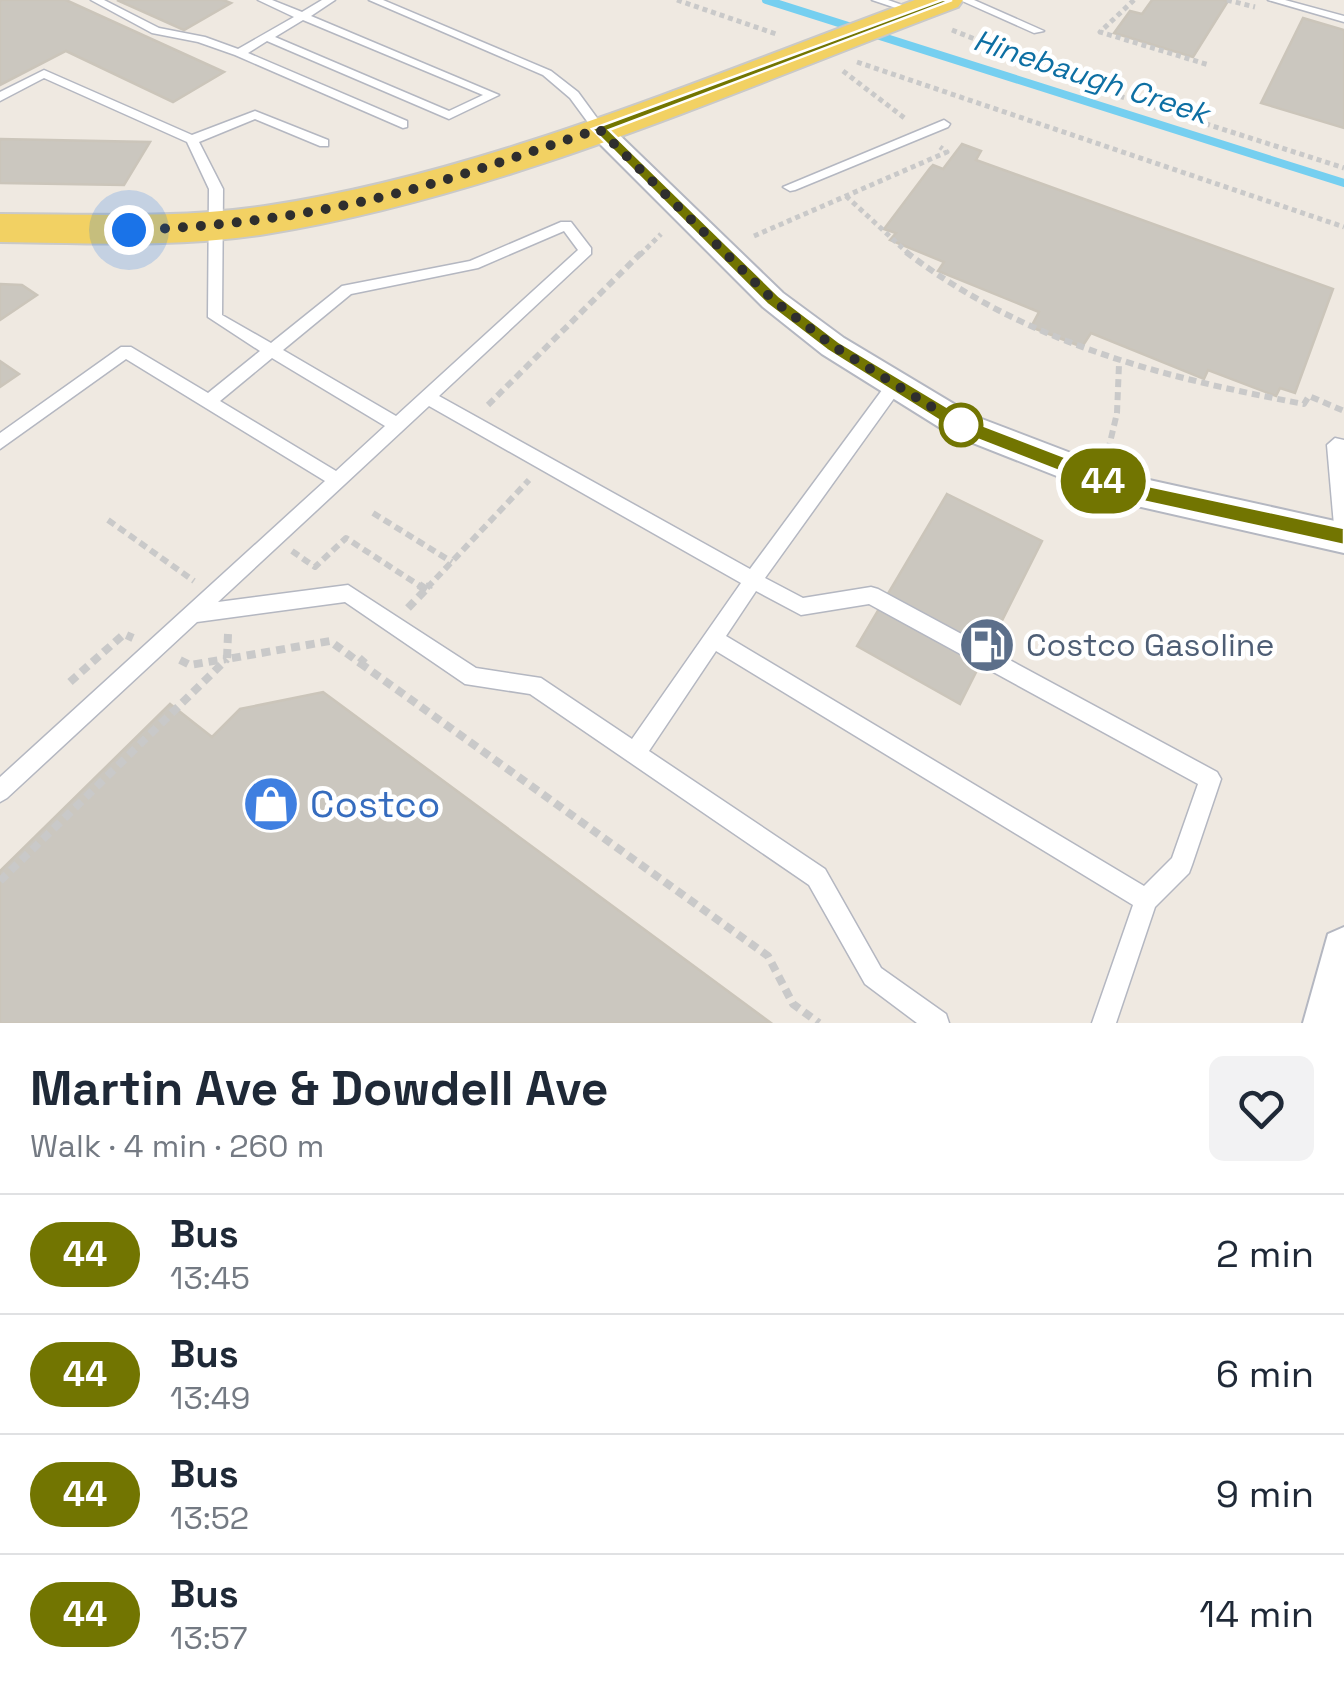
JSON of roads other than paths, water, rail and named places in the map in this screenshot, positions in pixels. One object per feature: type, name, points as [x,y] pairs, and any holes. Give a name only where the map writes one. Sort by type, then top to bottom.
[{"type":"main road","points":[[0,228],[64,232],[265,220],[423,186],[599,129],[917,13]]},
{"type":"street","points":[[599,129],[773,300],[894,386],[962,426],[1128,490],[1344,537]]},
{"type":"street","points":[[1327,1023],[1344,950]]},
{"type":"lane","points":[[96,0],[156,30],[239,52],[403,124]]},
{"type":"lane","points":[[263,0],[493,95],[449,115],[266,37]]},
{"type":"lane","points":[[239,52],[330,0]]},
{"type":"lane","points":[[374,0],[547,74],[574,95],[599,129]]},
{"type":"lane","points":[[965,0],[1038,31]]},
{"type":"lane","points":[[1273,0],[1344,19]]},
{"type":"lane","points":[[0,97],[44,74],[192,140],[216,189],[216,317],[397,425]]},
{"type":"lane","points":[[192,140],[255,116],[324,143]]},
{"type":"lane","points":[[790,186],[944,124]]},
{"type":"lane","points":[[0,791],[586,251],[566,225],[473,265],[348,290],[209,401]]},
{"type":"lane","points":[[0,442],[126,350],[337,480]]},
{"type":"lane","points":[[634,754],[753,580],[894,386]]},
{"type":"lane","points":[[427,397],[802,607],[871,594],[1210,779],[1182,865],[1146,900],[1104,1023]]},
{"type":"lane","points":[[1344,447],[1335,445],[1344,537]]},
{"type":"lane","points":[[192,614],[348,593],[472,677],[534,686],[817,878],[873,976],[937,1023]]},
{"type":"lane","points":[[713,639],[1146,900]]},
{"type":"waterway","name":"Hinebaugh Creek","points":[[766,0],[1344,183]]},
{"type":"place","name":"Costco Gasoline","points":[[987,645]]},
{"type":"place","name":"Costco","points":[[271,804]]}]
